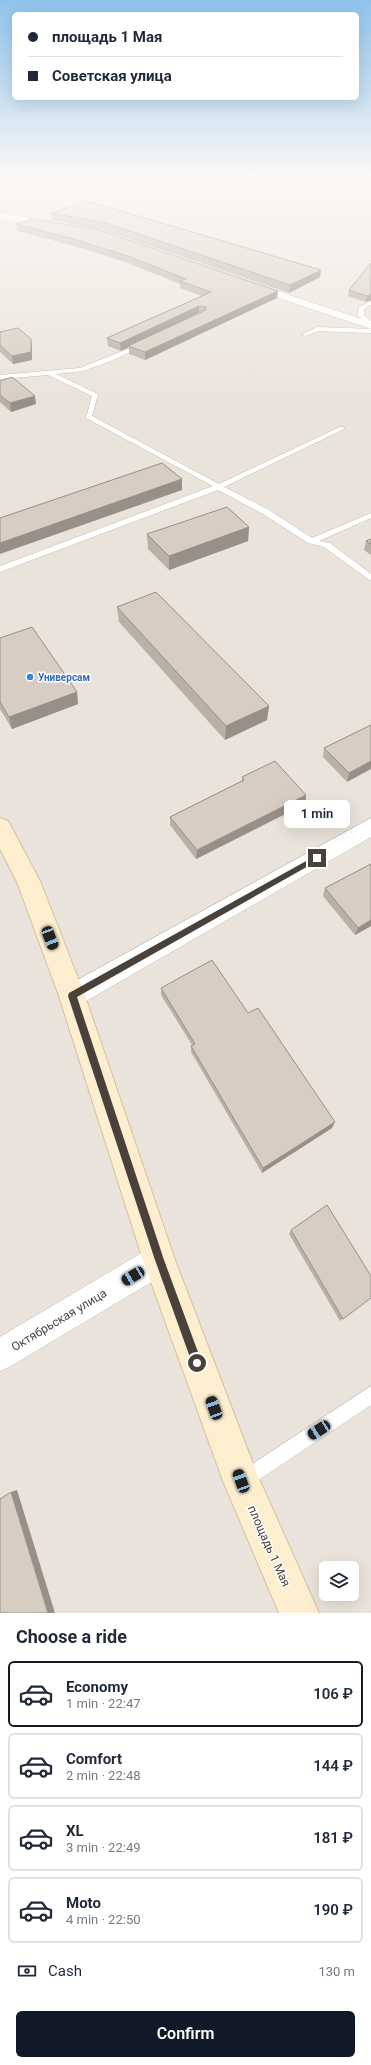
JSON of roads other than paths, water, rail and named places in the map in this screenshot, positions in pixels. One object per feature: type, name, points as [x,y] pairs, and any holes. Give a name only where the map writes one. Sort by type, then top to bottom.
[{"type":"street","points":[[237,280],[371,325]]},
{"type":"street","name":"площадь 1 Мая","points":[[0,827],[28,881],[72,996],[160,1260],[241,1481],[298,1613]]},
{"type":"street","points":[[72,996],[371,827]]},
{"type":"street","name":"Октябрьская улица","points":[[0,1355],[160,1260]]},
{"type":"lane","points":[[371,303],[361,308],[361,316],[371,325]]},
{"type":"lane","points":[[304,336],[317,329],[371,331]]},
{"type":"lane","points":[[0,377],[80,370],[109,360],[145,343]]},
{"type":"lane","points":[[49,373],[96,395],[88,417],[266,512],[311,542],[327,545],[371,578]]},
{"type":"lane","points":[[0,570],[218,487],[342,428]]},
{"type":"lane","points":[[311,542],[371,515]]},
{"type":"lane","points":[[241,1481],[371,1395]]},
{"type":"place","name":"Универсам","points":[[30,677]]}]
